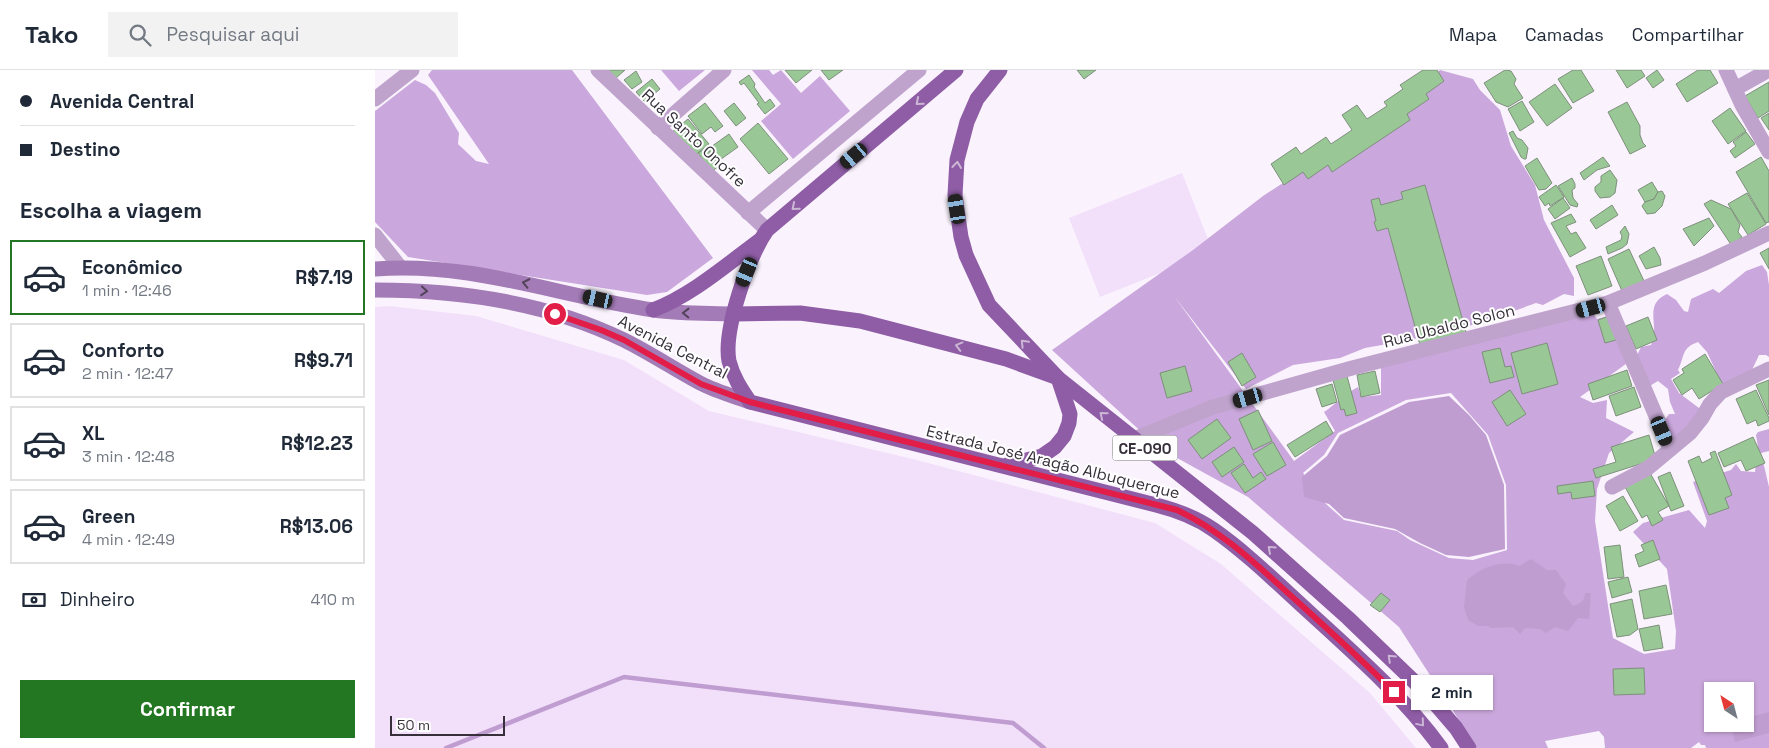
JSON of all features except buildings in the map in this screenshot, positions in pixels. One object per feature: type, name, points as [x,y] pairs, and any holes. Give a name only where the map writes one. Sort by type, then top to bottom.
[{"type":"main road","points":[[653,310],[672,303],[687,293],[764,235],[956,70]]},
{"type":"main road","points":[[1000,70],[977,99],[967,122],[957,160],[955,195],[961,237],[966,255],[989,305],[1058,378],[1070,414],[1069,424],[1064,436],[1055,447],[1032,460],[1003,466]]},
{"type":"main road","points":[[750,402],[733,375],[729,361],[731,330],[740,289],[764,235]]},
{"type":"main road","name":"Avenida Central","points":[[375,269],[400,267],[434,268],[492,276],[653,310],[677,313],[734,314]]},
{"type":"main road","name":"Avenida Central","points":[[375,290],[415,290],[461,294],[530,306],[601,330],[624,340],[701,384],[750,402]]},
{"type":"main road","name":"Estrada José Aragão Albuquerque","points":[[734,314],[800,313],[860,321],[1006,359],[1058,378],[1253,532],[1348,618],[1425,692],[1469,748]]},
{"type":"main road","name":"Estrada José Aragão Albuquerque","points":[[750,402],[1177,510],[1213,530],[1257,565],[1352,652],[1406,705],[1441,748]]},
{"type":"street","points":[[375,99],[412,70]]},
{"type":"street","name":"Rua Santo Onofre","points":[[598,70],[748,213],[764,235]]},
{"type":"street","points":[[658,128],[724,70]]},
{"type":"street","points":[[748,213],[919,70]]},
{"type":"street","points":[[1726,70],[1769,152]]},
{"type":"street","points":[[1735,89],[1769,70]]},
{"type":"street","name":"Rua Ubaldo Solon","points":[[1133,439],[1213,407],[1352,368],[1608,303],[1705,263],[1769,233]]},
{"type":"street","points":[[375,235],[400,267]]},
{"type":"street","points":[[1608,303],[1670,449]]},
{"type":"street","points":[[1612,487],[1648,468],[1690,433],[1710,404],[1721,392],[1769,368]]},
{"type":"shaded area","points":[[432,70],[572,70],[713,258],[667,292],[647,295],[408,257],[375,222],[375,111],[415,80],[426,85],[435,93],[459,133],[458,144],[476,161],[489,164],[428,75]]},
{"type":"shaded area","points":[[661,70],[705,70],[679,91]]},
{"type":"shaded area","points":[[752,70],[769,70],[773,75],[781,70],[801,93],[820,76],[850,111],[793,159],[761,121],[781,104]]},
{"type":"shaded area","points":[[1440,70],[1473,79],[1480,90],[1500,110],[1511,146],[1535,185],[1544,220],[1574,278],[1574,296],[1564,294],[1543,305],[1536,303],[1481,323],[1410,340],[1365,348],[1340,358],[1293,365],[1246,389],[1174,296],[1294,461],[1335,431],[1324,412],[1345,395],[1358,387],[1361,397],[1381,395],[1381,366],[1591,310],[1597,319],[1608,316],[1630,361],[1580,397],[1593,403],[1607,400],[1606,418],[1634,432],[1609,453],[1597,489],[1595,521],[1613,638],[1644,654],[1675,649],[1676,631],[1667,569],[1633,532],[1643,523],[1689,510],[1705,528],[1707,521],[1693,482],[1731,470],[1736,464],[1741,471],[1755,472],[1758,447],[1756,435],[1758,432],[1769,429],[1769,451],[1761,453],[1769,487],[1769,748],[1706,748],[1705,745],[1701,745],[1699,742],[1691,748],[1605,748],[1604,737],[1599,731],[1545,741],[1548,748],[1477,748],[1399,627],[1248,497],[1159,448],[1052,350],[1193,250],[1263,196],[1344,143]],"holes":[[[1451,393],[1488,435],[1506,485],[1507,550],[1473,560],[1449,558],[1410,540],[1397,531],[1344,520],[1326,504],[1303,473],[1324,455],[1338,433],[1406,400]]]},
{"type":"shaded area","points":[[1182,173],[1213,252],[1100,297],[1069,218]]},
{"type":"shaded area","points":[[1762,265],[1767,272],[1769,285],[1769,357],[1759,355],[1752,370],[1723,387],[1707,352],[1698,342],[1689,347],[1684,353],[1678,370],[1680,373],[1671,379],[1679,393],[1703,411],[1695,421],[1687,425],[1681,435],[1670,441],[1665,420],[1669,414],[1675,414],[1670,402],[1668,389],[1658,381],[1648,387],[1635,360],[1641,347],[1651,345],[1654,338],[1653,317],[1655,304],[1667,294],[1676,300],[1684,311],[1688,312],[1691,299],[1713,289],[1719,293],[1746,271]]},
{"type":"shaded area","points":[[390,306],[476,316],[624,360],[709,411],[913,459],[1155,523],[1221,564],[1370,693],[1416,748],[375,748],[375,307]]},
{"type":"shaded area","points":[[1449,396],[1486,435],[1504,485],[1505,549],[1469,557],[1446,555],[1395,529],[1344,518],[1329,504],[1304,497],[1302,477],[1327,456],[1340,435],[1409,402]]},
{"type":"shaded area","points":[[1531,559],[1547,570],[1556,570],[1566,584],[1563,593],[1573,606],[1582,602],[1585,593],[1591,593],[1589,619],[1578,618],[1568,631],[1555,627],[1546,633],[1540,629],[1525,628],[1520,634],[1513,627],[1491,628],[1488,626],[1478,626],[1468,620],[1464,607],[1467,580],[1491,566],[1512,564],[1519,566]]},
{"type":"shaded area","points":[[1769,712],[1769,733],[1735,742],[1733,732],[1754,732],[1754,716]]},
{"type":"waterway","points":[[446,748],[624,677],[1013,723],[1044,748]]},
{"type":"route","points":[[555,314],[624,340],[701,384],[750,402],[902,442],[1177,510],[1213,530],[1257,565],[1394,692]]}]
